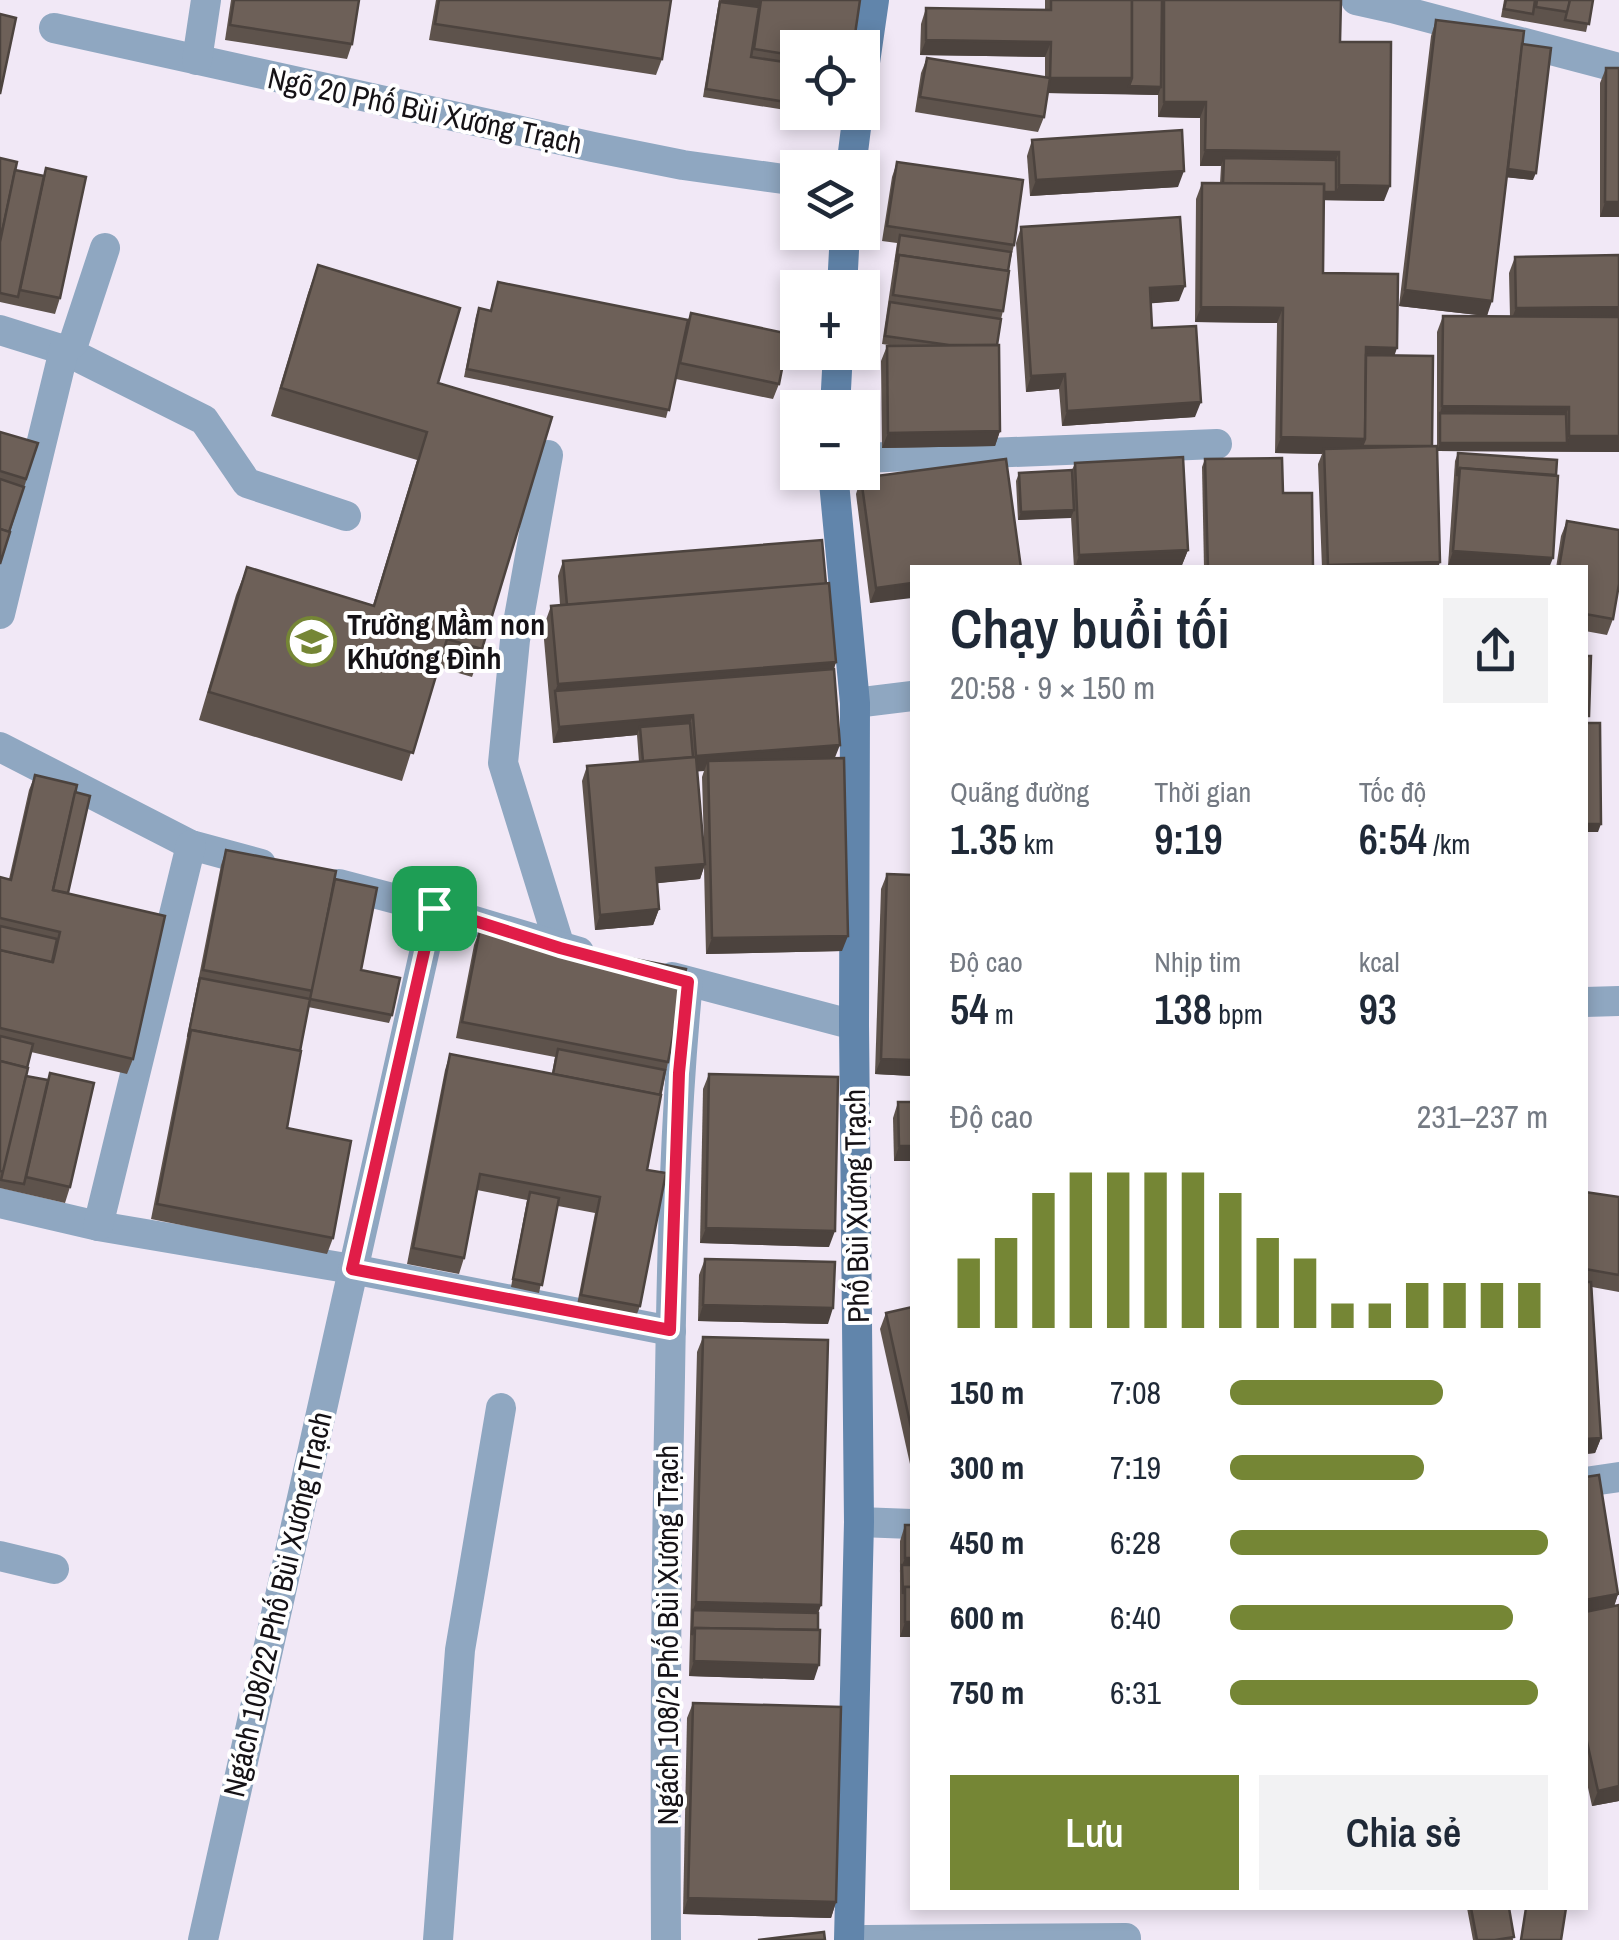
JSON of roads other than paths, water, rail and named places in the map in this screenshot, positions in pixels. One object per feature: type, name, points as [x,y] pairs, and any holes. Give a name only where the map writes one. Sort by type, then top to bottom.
[{"type":"street","points":[[196,60],[206,0]]},
{"type":"street","points":[[870,30],[874,0]]},
{"type":"street","points":[[1356,0],[1619,68]]},
{"type":"street","name":"Ngõ 20 Phố Bùi Xương Trạch","points":[[54,28],[629,154],[780,179]]},
{"type":"street","points":[[0,614],[64,350],[74,342],[105,248]]},
{"type":"street","points":[[0,330],[64,350],[204,420],[247,483],[346,516]]},
{"type":"street","points":[[880,457],[1217,444]]},
{"type":"street","points":[[548,455],[515,640],[504,763],[560,948]]},
{"type":"street","name":"Phố Bùi Xương Trạch","points":[[835,490],[855,702],[859,1522],[849,1940]]},
{"type":"street","points":[[855,702],[910,696]]},
{"type":"street","points":[[0,747],[191,845],[434,908],[615,962]]},
{"type":"street","points":[[98,1226],[191,845]]},
{"type":"street","name":"Ngách 108/22 Phố Bùi Xương Trạch","points":[[202,1940],[434,908]]},
{"type":"street","points":[[652,972],[854,1024]]},
{"type":"street","name":"Ngách 108/2 Phố Bùi Xương Trạch","points":[[666,1940],[665,1610],[670,1330],[679,1073],[688,982]]},
{"type":"street","points":[[1588,1002],[1619,1001]]},
{"type":"street","points":[[0,1203],[98,1226],[352,1269],[670,1330]]},
{"type":"street","points":[[438,1940],[460,1650],[500,1408]]},
{"type":"street","points":[[1588,1482],[1619,1477]]},
{"type":"street","points":[[859,1522],[910,1524]]},
{"type":"street","points":[[0,1556],[54,1569]]},
{"type":"street","points":[[866,1940],[1126,1940]]},
{"type":"place","name":"Trường Mầm non Khương Đình","points":[[312,641]]}]
